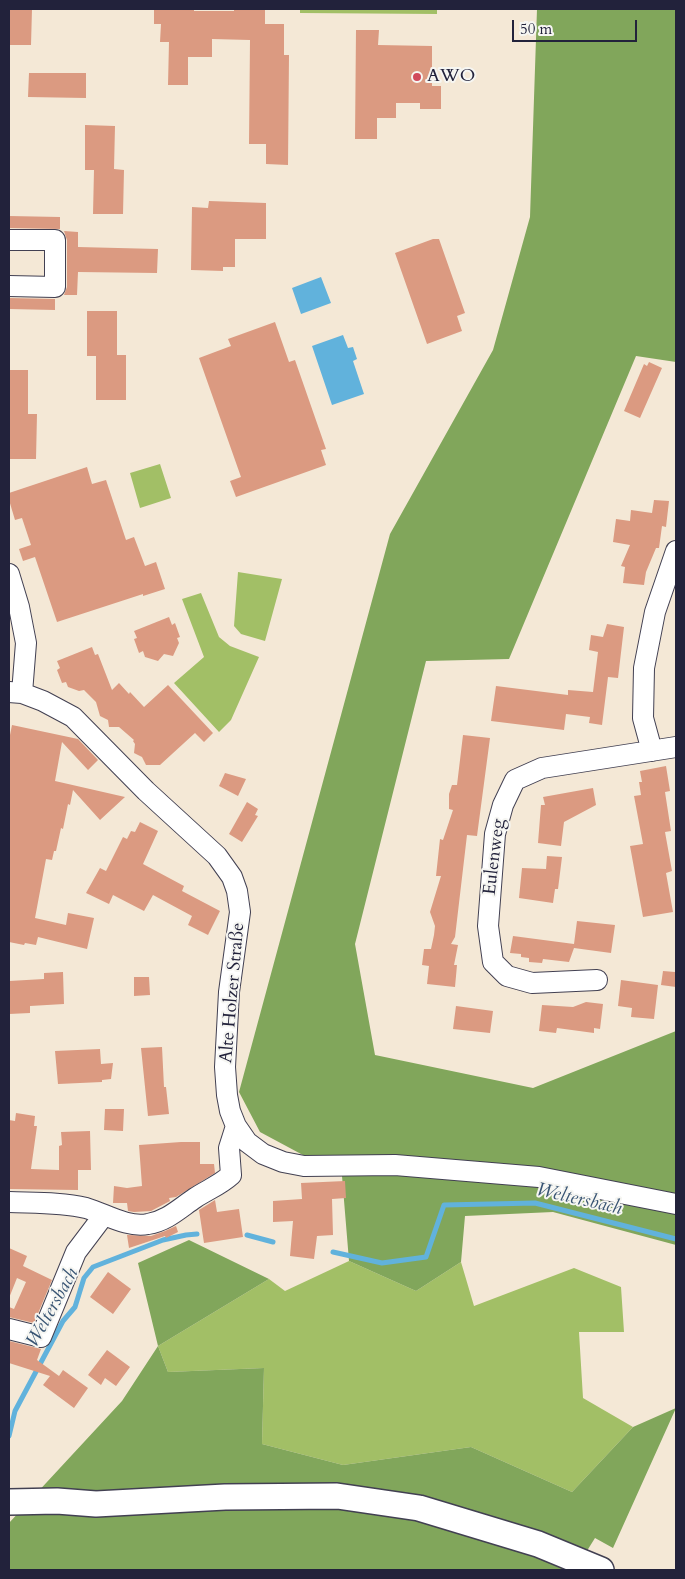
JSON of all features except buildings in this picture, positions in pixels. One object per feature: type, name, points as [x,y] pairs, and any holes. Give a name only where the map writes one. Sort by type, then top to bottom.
[{"type":"main road","points":[[9,1513],[60,1510],[96,1504],[225,1497],[337,1496],[419,1508],[538,1544],[601,1570]]},
{"type":"main road","points":[[9,1502],[57,1501],[96,1504]]},
{"type":"street","points":[[9,240],[56,240],[55,287],[9,286]]},
{"type":"street","points":[[652,751],[643,718],[644,668],[655,612],[676,551]]},
{"type":"street","points":[[9,574],[19,607],[26,643],[16,693]]},
{"type":"street","name":"Alte Holzer Straße","points":[[16,693],[43,701],[73,717],[146,791],[218,856],[232,876],[237,891],[240,912],[229,992],[225,1067],[226,1095],[236,1126],[248,1142],[263,1154],[282,1162],[304,1166],[395,1165],[539,1176],[676,1204]]},
{"type":"street","name":"Eulenweg","points":[[597,980],[532,983],[507,976],[493,962],[488,926],[495,834],[503,805],[515,780],[542,768],[676,747]]},
{"type":"street","points":[[9,1202],[62,1204],[86,1208],[133,1225],[149,1224],[166,1219],[195,1198],[222,1183],[230,1175],[229,1148],[236,1126]]},
{"type":"street","points":[[9,1329],[41,1338],[76,1252],[104,1215]]},
{"type":"green space","points":[[300,9],[437,9],[437,14],[300,13]]},
{"type":"green space","points":[[537,9],[676,9],[676,362],[636,356],[509,659],[426,661],[355,944],[375,1055],[533,1088],[676,1031],[676,1245],[553,1212],[465,1216],[461,1262],[416,1291],[349,1261],[342,1176],[260,1132],[239,1092],[390,534],[493,350],[530,217]]},
{"type":"green space","points":[[160,464],[171,498],[140,508],[130,473]]},
{"type":"green space","points":[[238,572],[282,579],[265,641],[241,634],[234,626]]},
{"type":"green space","points":[[201,593],[219,637],[230,646],[259,657],[231,720],[219,732],[174,683],[204,657],[182,599]]},
{"type":"green space","points":[[189,1240],[269,1279],[158,1346],[138,1263]]},
{"type":"green space","points":[[349,1261],[416,1291],[461,1262],[474,1306],[574,1268],[621,1287],[624,1332],[579,1332],[583,1398],[633,1427],[572,1492],[471,1447],[343,1465],[262,1444],[264,1368],[168,1372],[158,1346],[269,1279],[285,1291]]},
{"type":"green space","points":[[158,1346],[168,1372],[264,1368],[262,1444],[343,1465],[471,1447],[572,1492],[633,1427],[676,1408],[613,1548],[595,1538],[575,1570],[9,1570],[9,1523],[122,1401]]},
{"type":"water","points":[[321,277],[331,303],[301,314],[292,288]]},
{"type":"water","points":[[343,335],[348,348],[353,347],[357,359],[353,361],[364,394],[332,405],[312,346]]},
{"type":"waterway","name":"Weltersbach","points":[[333,1252],[382,1263],[426,1257],[444,1205],[535,1203],[676,1239]]},
{"type":"waterway","name":"Weltersbach","points":[[9,1436],[15,1411],[63,1321],[75,1307],[84,1278],[93,1267],[163,1240],[197,1234]]},
{"type":"waterway","name":"Weltersbach","points":[[247,1235],[273,1242]]},
{"type":"place","name":"AWO","points":[[417,77]]}]
